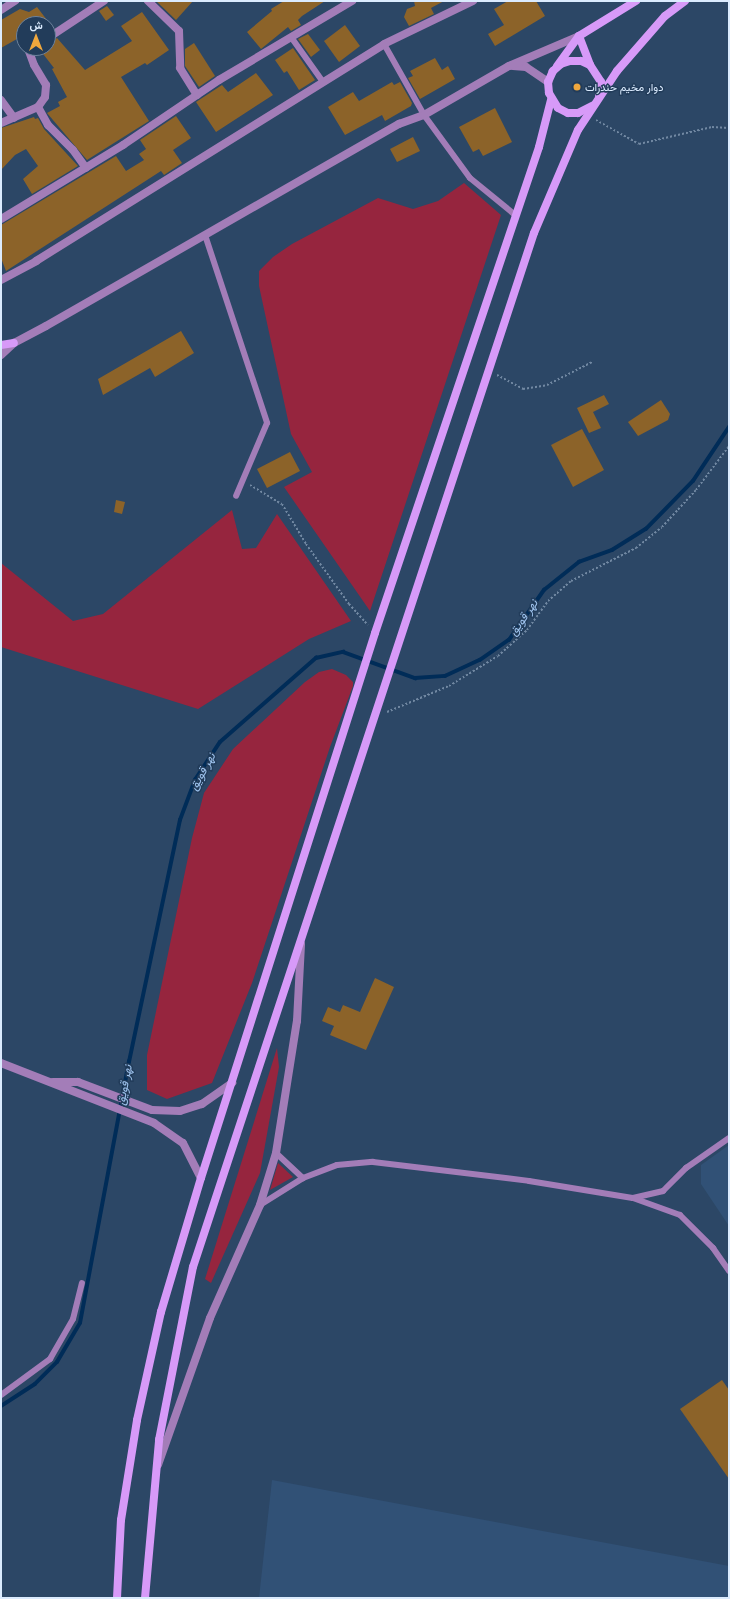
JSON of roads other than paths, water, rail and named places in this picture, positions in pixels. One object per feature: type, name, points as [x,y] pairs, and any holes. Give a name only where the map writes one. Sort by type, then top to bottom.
[{"type":"main road","points":[[117,1598],[121,1520],[137,1420],[161,1312],[201,1178],[375,631],[514,214],[538,147],[551,100],[548,82],[553,71],[579,36],[636,1]]},
{"type":"main road","points":[[145,1598],[159,1440],[194,1267],[375,717],[381,691],[397,642],[534,233],[578,130],[596,102],[617,71],[665,16],[685,1]]},
{"type":"main road","points":[[551,100],[558,108],[568,112],[578,113],[588,109],[596,102],[601,82],[590,65],[579,36]]},
{"type":"main road","points":[[553,71],[560,64],[570,61],[581,61],[590,65]]},
{"type":"main road","points":[[1,345],[14,343]]},
{"type":"street","points":[[1,10],[15,1]]},
{"type":"street","points":[[56,33],[104,1]]},
{"type":"street","points":[[148,1],[179,31],[180,68],[197,95]]},
{"type":"street","points":[[1,220],[86,168],[197,95],[352,1]]},
{"type":"street","points":[[1,280],[43,257],[384,44],[473,1]]},
{"type":"street","points":[[1,355],[14,343],[399,124],[424,114],[509,66],[579,36]]},
{"type":"street","points":[[1,124],[38,106],[45,96],[46,85],[32,56]]},
{"type":"street","points":[[509,66],[526,67],[548,82]]},
{"type":"street","points":[[1,100],[14,118]]},
{"type":"street","points":[[38,106],[48,125],[73,150],[86,168]]},
{"type":"street","points":[[156,1472],[210,1318],[260,1204],[276,1153],[297,1021],[301,941]]},
{"type":"street","points":[[1,1063],[48,1081],[75,1094],[154,1123],[183,1143],[201,1178]]},
{"type":"street","points":[[48,1081],[78,1082],[152,1110],[180,1111],[202,1104],[232,1083]]},
{"type":"lane","points":[[291,37],[323,82]]},
{"type":"lane","points":[[384,44],[424,114],[470,178],[514,214]]},
{"type":"lane","points":[[205,235],[267,423],[236,496]]},
{"type":"lane","points":[[633,1198],[663,1191],[686,1168],[729,1138]]},
{"type":"lane","points":[[276,1153],[303,1178]]},
{"type":"lane","points":[[260,1204],[303,1178],[337,1165],[373,1162],[529,1181],[633,1198],[680,1215],[713,1248],[729,1271]]},
{"type":"lane","points":[[1,1395],[50,1359],[73,1319],[82,1283]]},
{"type":"waterway","name":"نهر قويق","points":[[1,1406],[35,1384],[57,1362],[80,1323],[129,1062],[180,820],[195,780],[220,742],[316,658],[343,652],[415,678],[445,676],[480,660],[509,640],[544,590],[579,562],[612,550],[646,529],[693,481],[729,427]]},
{"type":"place","name":"دوار مخيم حندرات","points":[[577,87]]}]
